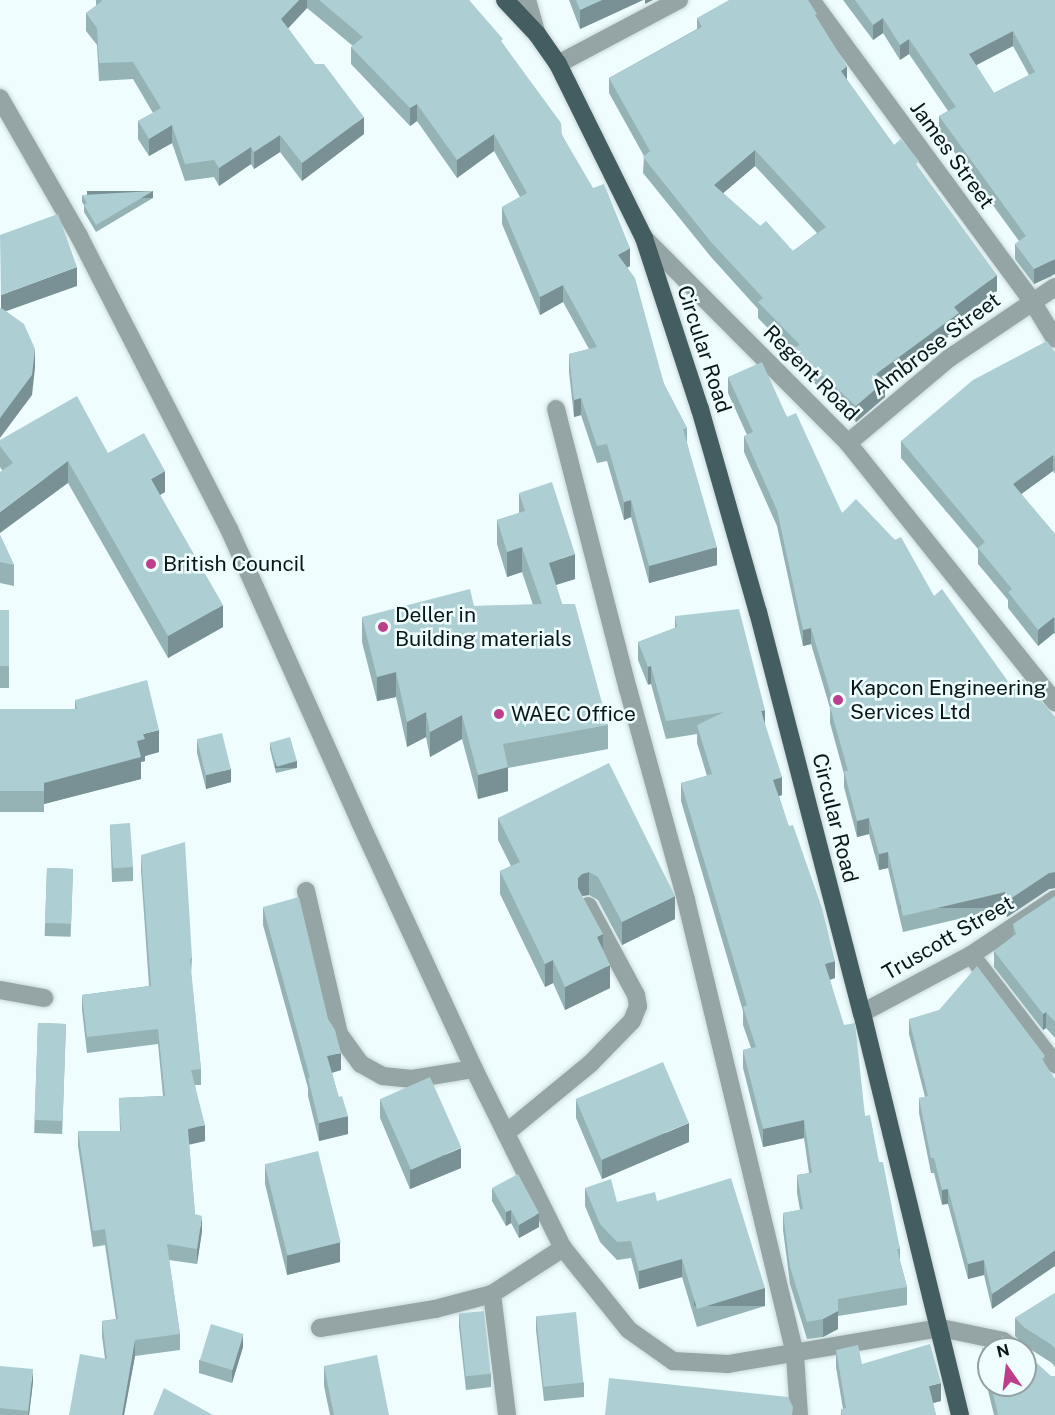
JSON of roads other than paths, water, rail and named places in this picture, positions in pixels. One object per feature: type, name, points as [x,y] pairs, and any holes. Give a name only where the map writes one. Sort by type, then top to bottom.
[{"type":"main road","points":[[505,0],[537,34],[558,64]]},
{"type":"main road","name":"Regent Road","points":[[558,64],[644,238]]},
{"type":"main road","name":"Circular Road","points":[[644,238],[700,409],[755,601],[862,1013],[941,1328],[960,1415]]},
{"type":"street","points":[[527,0],[537,34]]},
{"type":"street","points":[[558,64],[679,0]]},
{"type":"street","name":"James Street","points":[[812,0],[1032,301],[1055,339]]},
{"type":"street","points":[[0,98],[79,236],[229,529],[358,820],[474,1069],[563,1248],[629,1330],[674,1361],[728,1364],[795,1355],[941,1328],[984,1337]]},
{"type":"street","name":"Regent Road","points":[[644,238],[848,442],[1055,702]]},
{"type":"street","name":"Ambrose Street","points":[[848,442],[948,359],[1055,287]]},
{"type":"street","points":[[556,409],[625,678],[686,900],[795,1355],[799,1415]]},
{"type":"street","points":[[306,891],[339,1034],[362,1064],[383,1076],[412,1079],[474,1069]]},
{"type":"street","name":"Truscott Street","points":[[862,1013],[971,955],[1055,899]]},
{"type":"street","points":[[506,1133],[590,1064],[632,1021],[638,1006],[636,995],[588,906]]},
{"type":"street","points":[[971,955],[1055,1064]]},
{"type":"street","points":[[0,990],[44,998]]},
{"type":"street","points":[[320,1328],[435,1309],[492,1294],[563,1248]]},
{"type":"street","points":[[492,1294],[507,1415]]},
{"type":"place","name":"British Council","points":[[151,564]]},
{"type":"place","name":"Deller in Building materials","points":[[383,627]]},
{"type":"place","name":"Kapcon Engineering Services Ltd","points":[[838,700]]},
{"type":"place","name":"WAEC Office","points":[[499,714]]}]
